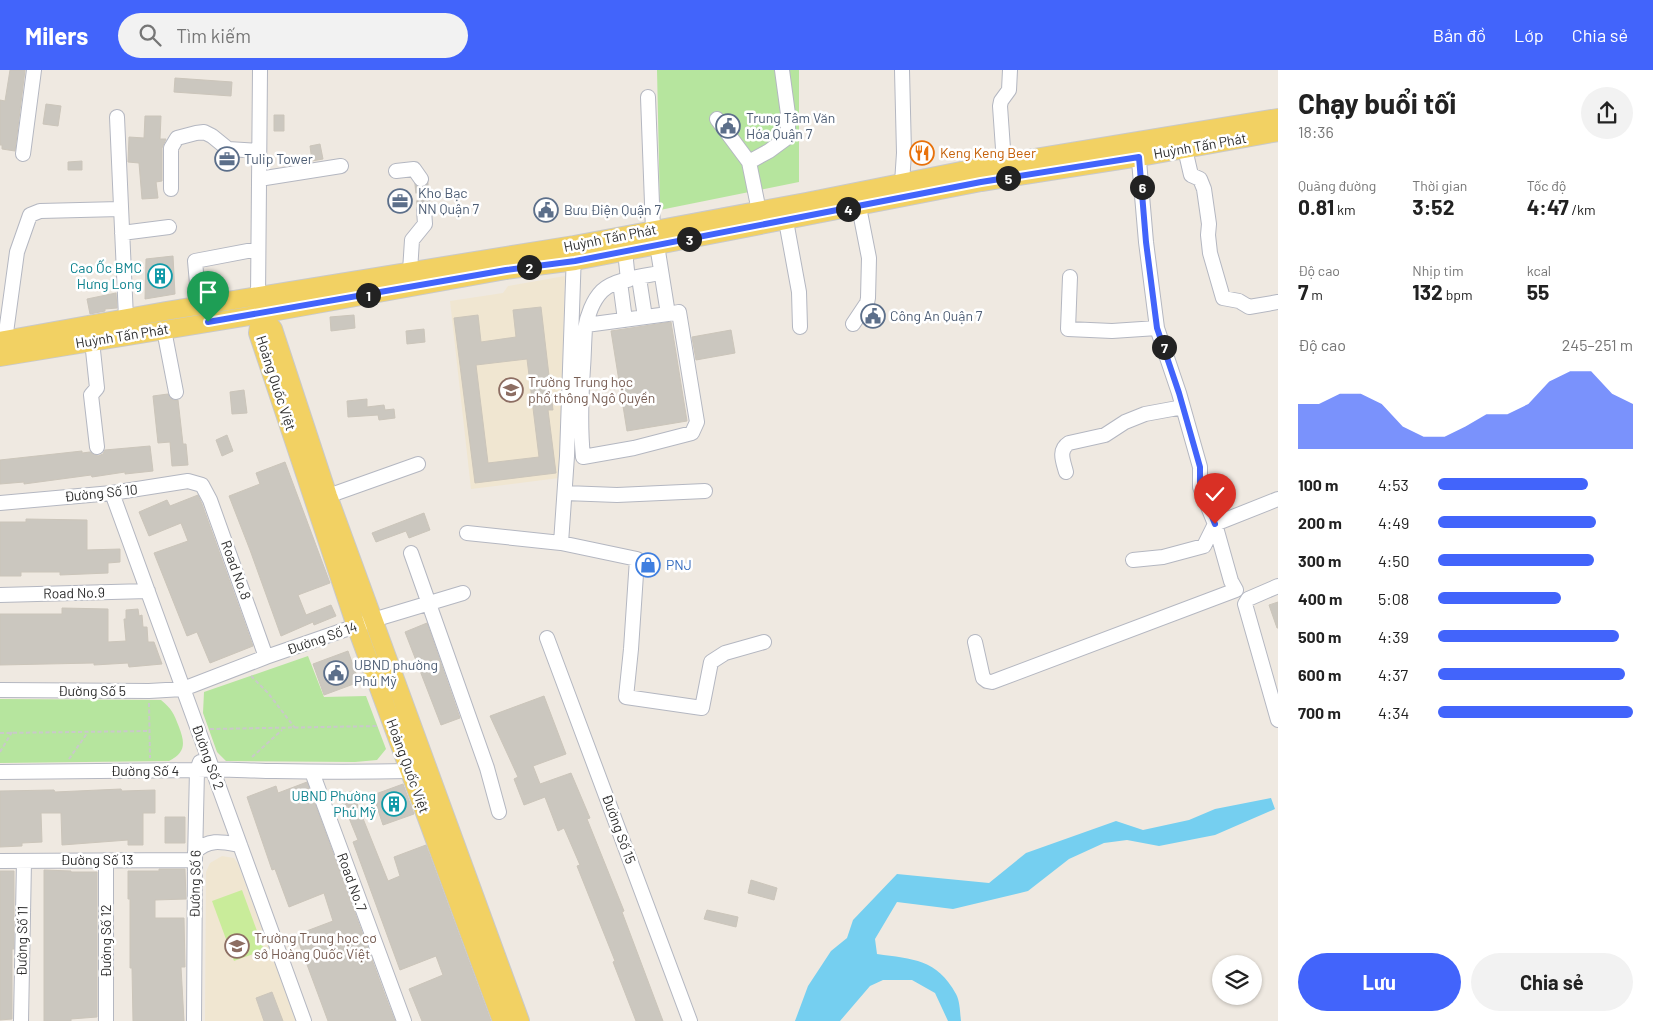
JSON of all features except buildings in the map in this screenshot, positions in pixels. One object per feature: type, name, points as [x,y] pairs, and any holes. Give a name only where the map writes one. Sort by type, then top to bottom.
[{"type":"main road","name":"Huỳnh Tấn Phát","points":[[0,357],[36,343],[126,318],[199,306],[259,305],[506,270],[574,253],[655,238],[786,221],[859,207],[1138,150],[1278,118]]},
{"type":"main road","name":"Huỳnh Tấn Phát","points":[[2,340],[36,343],[92,341],[164,330],[259,305],[410,271],[574,253],[625,251],[655,238],[758,211],[1004,163],[1138,150],[1185,149],[1278,132]]},
{"type":"main road","name":"Hoàng Quốc Việt","points":[[259,305],[273,328],[328,496],[393,726],[502,1021]]},
{"type":"main road","name":"Hoàng Quốc Việt","points":[[259,305],[258,333],[364,623],[520,1021]]},
{"type":"street","points":[[24,154],[34,70]]},
{"type":"street","name":"Hoàng Quốc Việt","points":[[259,305],[260,70]]},
{"type":"street","points":[[749,162],[769,151],[788,137],[789,126],[782,70]]},
{"type":"street","points":[[902,70],[904,153],[902,183]]},
{"type":"street","points":[[1004,163],[1000,106],[1001,101],[1009,90],[1010,70]]},
{"type":"street","points":[[648,97],[655,238],[668,314]]},
{"type":"street","points":[[117,117],[126,318]]},
{"type":"street","points":[[716,119],[749,162],[758,211]]},
{"type":"street","points":[[170,189],[171,148],[177,138],[196,132],[204,132],[228,149],[259,151]]},
{"type":"street","points":[[1185,149],[1191,175],[1200,179],[1204,189],[1209,224],[1210,253],[1223,298],[1239,301],[1250,307],[1278,302]]},
{"type":"street","points":[[975,642],[983,678],[992,682],[1236,590],[1231,581],[1215,524],[1200,487],[1200,467],[1157,328],[1146,242],[1138,150]]},
{"type":"street","points":[[259,179],[340,166]]},
{"type":"street","points":[[396,171],[414,169],[421,179]]},
{"type":"street","points":[[853,324],[867,303],[868,298],[869,258],[859,207]]},
{"type":"street","points":[[2,340],[17,252],[30,215],[40,211],[120,209]]},
{"type":"street","points":[[410,271],[410,245],[414,236],[425,224],[424,210]]},
{"type":"street","points":[[786,221],[799,292],[800,327]]},
{"type":"street","points":[[122,233],[169,227]]},
{"type":"street","points":[[199,306],[195,261],[258,249]]},
{"type":"street","points":[[625,251],[629,280],[625,320]]},
{"type":"street","points":[[561,543],[567,456],[574,253]]},
{"type":"street","points":[[583,456],[580,433],[586,325],[596,299],[602,290],[611,284],[660,273]]},
{"type":"street","points":[[1070,277],[1068,329],[1112,331],[1157,328]]},
{"type":"street","points":[[629,280],[645,317]]},
{"type":"street","points":[[567,456],[583,456],[634,448],[692,433],[697,422],[678,312],[586,325]]},
{"type":"street","points":[[164,330],[176,392]]},
{"type":"street","points":[[92,341],[97,388],[91,395],[97,447]]},
{"type":"street","points":[[1066,472],[1061,454],[1065,445],[1105,434],[1125,422],[1145,414],[1183,407]]},
{"type":"street","points":[[328,496],[418,464]]},
{"type":"street","name":"Đường Số 10","points":[[0,503],[112,493],[188,481],[202,485]]},
{"type":"street","name":"Road No.8","points":[[202,485],[210,500],[266,657]]},
{"type":"street","points":[[565,493],[617,495],[705,491]]},
{"type":"street","name":"Đường Số 2","points":[[112,493],[304,1021]]},
{"type":"street","points":[[1133,560],[1163,557],[1204,546],[1215,524],[1278,499]]},
{"type":"street","points":[[467,533],[561,543],[637,559],[626,696],[702,708],[711,662],[725,653],[764,642]]},
{"type":"street","points":[[412,553],[486,768],[499,812]]},
{"type":"street","points":[[1278,586],[1248,599],[1245,604],[1278,720]]},
{"type":"street","name":"Road No.9","points":[[0,595],[148,591]]},
{"type":"street","name":"Đường Số 14","points":[[183,689],[266,657],[364,623],[463,593]]},
{"type":"street","name":"Đường Số 15","points":[[547,638],[690,1021]]},
{"type":"street","name":"Đường Số 5","points":[[0,690],[149,691],[183,689]]},
{"type":"street","name":"Đường Số 6","points":[[194,1021],[197,770],[205,749]]},
{"type":"street","name":"Đường Số 4","points":[[0,772],[212,769],[312,772],[410,771]]},
{"type":"street","name":"Road No.7","points":[[312,772],[404,1021]]},
{"type":"street","points":[[195,856],[201,846],[217,841],[240,845]]},
{"type":"street","name":"Đường Số 13","points":[[0,861],[106,860],[195,856]]},
{"type":"street","name":"Đường Số 12","points":[[106,860],[106,1021]]},
{"type":"street","name":"Đường Số 11","points":[[21,1021],[24,861]]},
{"type":"path","points":[[242,666],[268,693],[294,728]]},
{"type":"path","points":[[149,691],[150,771]]},
{"type":"path","points":[[198,729],[393,726]]},
{"type":"path","points":[[238,771],[283,729]]},
{"type":"path","points":[[0,732],[150,731]]},
{"type":"path","points":[[0,752],[12,732]]},
{"type":"path","points":[[58,771],[88,732]]},
{"type":"shaded area","name":"Trường Trung học phổ thông Ngô Quyền","points":[[565,276],[559,478],[471,489],[450,301],[503,293],[508,286]]},
{"type":"shaded area","name":"Trường Trung học cơ sở Hoàng Quốc Việt","points":[[222,856],[234,858],[238,864],[296,1021],[205,1021],[206,872],[210,863]]},
{"type":"green space","name":"Trung Tâm Văn Hóa Quận 7","points":[[657,70],[799,70],[799,182],[660,210]]},
{"type":"green space","points":[[308,656],[324,697],[366,696],[386,749],[377,760],[355,762],[226,761],[217,752],[203,713],[204,692]]},
{"type":"green space","points":[[0,699],[161,700],[176,719],[183,747],[175,758],[169,761],[0,763]]},
{"type":"green space","points":[[242,890],[264,950],[234,961],[212,901]]},
{"type":"water","points":[[1271,798],[1275,809],[1215,835],[1159,846],[1127,840],[1104,843],[1069,859],[1028,891],[953,909],[897,902],[875,939],[877,954],[902,957],[923,963],[941,974],[949,982],[957,997],[961,1021],[948,1021],[935,993],[912,980],[883,980],[870,986],[840,1021],[795,1021],[808,986],[831,951],[847,938],[853,920],[897,874],[989,883],[1026,853],[1116,821],[1143,830],[1189,820],[1215,809]]},
{"type":"tunnel","points":[[421,179],[424,210]]},
{"type":"place","name":"Trung Tâm Văn Hóa Quận 7","points":[[728,126]]},
{"type":"place","name":"Keng Keng Beer","points":[[922,153]]},
{"type":"place","name":"Tulip Tower","points":[[227,159]]},
{"type":"place","name":"Kho Bạc NN Quận 7","points":[[400,201]]},
{"type":"place","name":"Bưu Điện Quận 7","points":[[546,210]]},
{"type":"place","name":"Cao Ốc BMC Hưng Long","points":[[160,276]]},
{"type":"place","name":"Công An Quận 7","points":[[873,316]]},
{"type":"place","name":"Trường Trung học phổ thông Ngô Quyền","points":[[511,390]]},
{"type":"place","name":"PNJ","points":[[648,565]]},
{"type":"place","name":"UBND phường Phú Mỹ","points":[[336,673]]},
{"type":"place","name":"UBND Phường Phú Mỹ","points":[[394,804]]},
{"type":"place","name":"Trường Trung học cơ sở Hoàng Quốc Việt","points":[[237,946]]},
{"type":"route","points":[[208,322],[506,270],[575,261],[981,182],[1139,157],[1146,242],[1157,328],[1179,393],[1200,467],[1200,487],[1215,524]]}]
